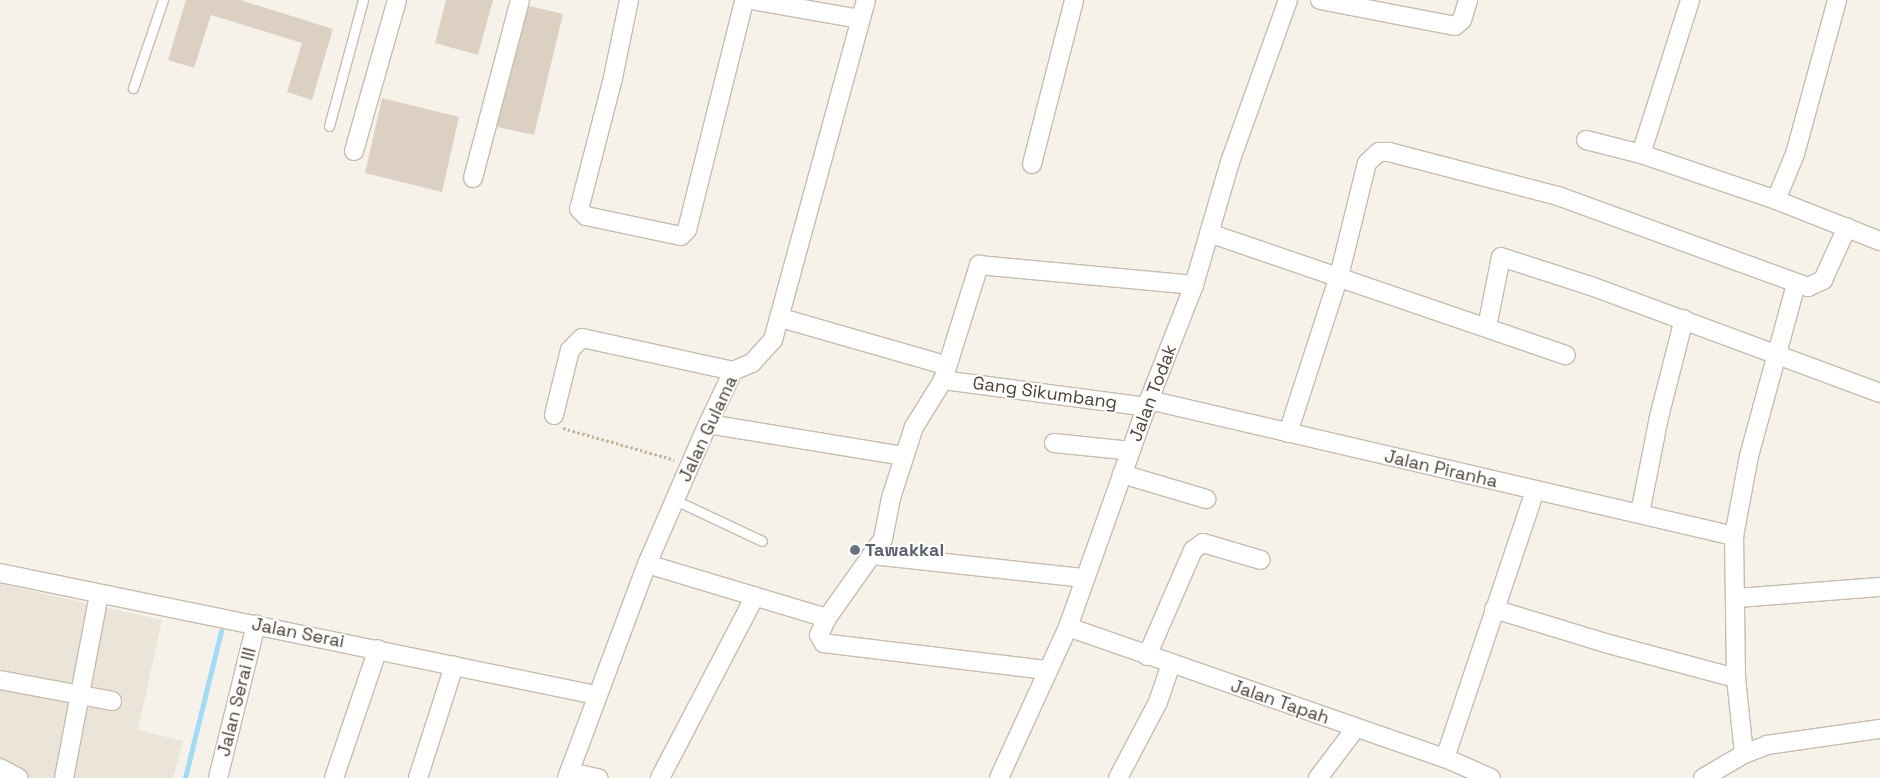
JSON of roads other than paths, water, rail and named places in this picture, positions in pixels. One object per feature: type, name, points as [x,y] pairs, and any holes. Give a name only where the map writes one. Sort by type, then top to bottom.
[{"type":"street","points":[[354,151],[396,0]]},
{"type":"street","points":[[473,178],[520,0]]},
{"type":"street","points":[[629,0],[613,78],[579,209],[586,216],[681,236],[687,230],[746,1],[860,19]]},
{"type":"street","name":"Jalan Gulama","points":[[568,775],[596,695],[647,564],[733,370],[752,363],[774,340],[866,0]]},
{"type":"street","points":[[1032,164],[1074,0]]},
{"type":"street","name":"Jalan Todak","points":[[999,778],[1046,670],[1068,627],[1122,474],[1194,285],[1230,162],[1288,0]]},
{"type":"street","points":[[1320,0],[1455,26],[1462,20],[1468,0]]},
{"type":"street","points":[[1641,154],[1690,0]]},
{"type":"street","points":[[1776,200],[1795,154],[1837,0]]},
{"type":"street","points":[[1586,140],[1641,154],[1776,200],[1880,241]]},
{"type":"street","points":[[1288,432],[1339,276],[1367,163],[1375,154],[1389,152],[1558,196],[1796,284],[1815,286],[1824,280],[1847,227]]},
{"type":"street","points":[[1209,233],[1566,354]]},
{"type":"street","points":[[1488,327],[1501,257],[1684,320],[1777,356],[1880,392]]},
{"type":"street","points":[[1046,670],[824,643],[819,635],[827,618],[883,540],[891,498],[914,426],[944,372],[978,264],[1194,285]]},
{"type":"street","points":[[1744,754],[1736,678],[1737,598],[1734,536],[1749,456],[1796,284]]},
{"type":"street","name":"Gang Sikumbang","points":[[781,318],[944,372],[1148,404]]},
{"type":"street","points":[[1640,513],[1659,417],[1684,320]]},
{"type":"street","points":[[554,415],[570,350],[582,338],[733,370]]},
{"type":"street","name":"Jalan Piranha","points":[[1148,404],[1288,432],[1734,536]]},
{"type":"street","points":[[708,424],[904,456]]},
{"type":"street","points":[[1054,443],[1131,451]]},
{"type":"street","points":[[1122,474],[1206,499]]},
{"type":"street","points":[[1445,758],[1535,490]]},
{"type":"street","points":[[1146,656],[1193,550],[1203,543],[1261,560]]},
{"type":"street","points":[[872,555],[1085,578]]},
{"type":"street","points":[[647,564],[827,618]]},
{"type":"street","name":"Jalan Serai","points":[[0,573],[99,595],[378,649],[596,695]]},
{"type":"street","points":[[1737,598],[1880,588]]},
{"type":"street","points":[[64,778],[99,595]]},
{"type":"street","points":[[660,778],[755,596]]},
{"type":"street","points":[[1494,609],[1736,678]]},
{"type":"street","name":"Jalan Serai III","points":[[218,778],[256,625]]},
{"type":"street","name":"Jalan Tapah","points":[[1068,627],[1146,656],[1445,758],[1491,778]]},
{"type":"street","points":[[334,778],[378,649]]},
{"type":"street","points":[[1118,778],[1158,702],[1171,664]]},
{"type":"street","points":[[418,778],[454,666]]},
{"type":"street","points":[[0,680],[80,694],[112,702]]},
{"type":"street","points":[[1318,778],[1355,728]]},
{"type":"street","points":[[1703,778],[1744,754],[1767,744],[1880,729]]},
{"type":"street","points":[[0,768],[19,778]]},
{"type":"street","points":[[568,775],[598,778]]},
{"type":"lane","points":[[132,88],[163,0]]},
{"type":"lane","points":[[329,126],[363,0]]},
{"type":"lane","points":[[675,500],[762,541]]},
{"type":"waterway","points":[[185,778],[221,631]]},
{"type":"place","name":"Tawakkal","points":[[855,550]]}]
